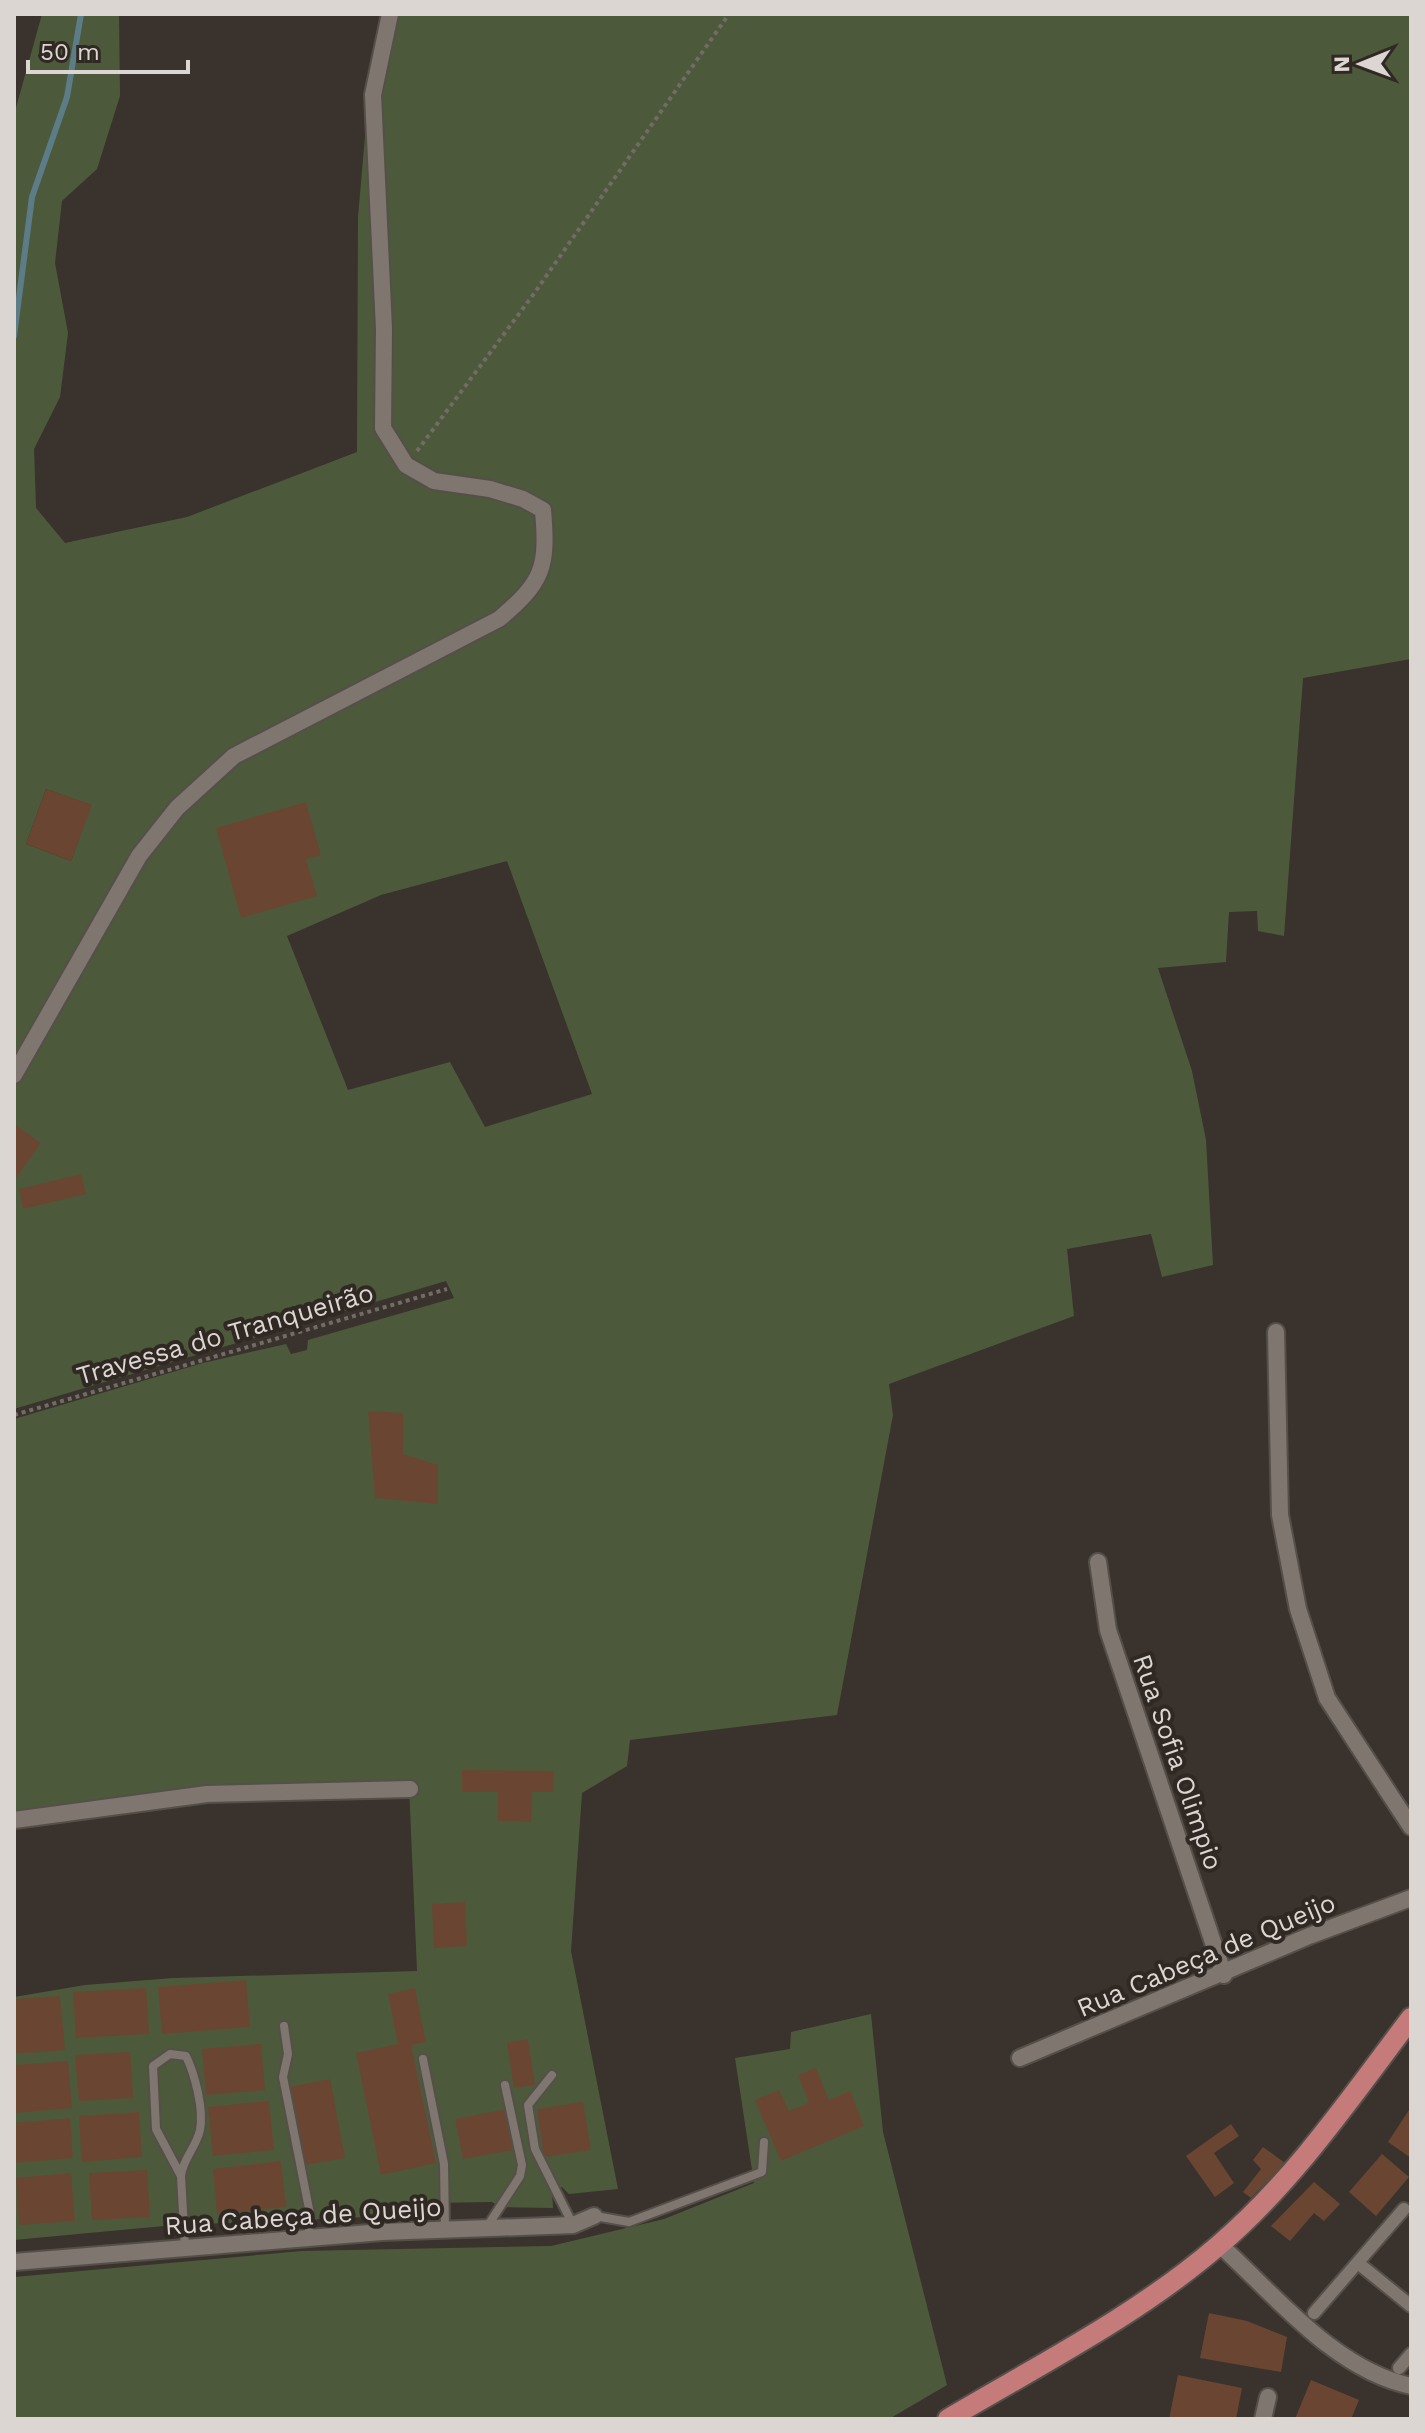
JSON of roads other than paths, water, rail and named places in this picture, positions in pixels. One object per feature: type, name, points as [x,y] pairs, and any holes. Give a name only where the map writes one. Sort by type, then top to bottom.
[{"type":"main road","points":[[948,2419],[1132,2309],[1220,2245],[1292,2169],[1411,2018]]},
{"type":"street","points":[[14,1075],[139,856],[177,808],[234,756],[499,619],[528,594],[541,575],[547,550],[543,510],[523,499],[490,489],[434,481],[406,465],[383,428],[384,329],[373,95],[390,14]]},
{"type":"street","points":[[1276,1332],[1280,1515],[1298,1609],[1327,1698],[1411,1827]]},
{"type":"street","name":"Rua Sofia Olimpio","points":[[1098,1562],[1108,1630],[1224,1975]]},
{"type":"street","points":[[14,1820],[207,1794],[410,1789]]},
{"type":"street","name":"Rua Cabeça de Queijo","points":[[1020,2058],[1224,1975],[1309,1936],[1411,1898]]},
{"type":"street","points":[[1314,2313],[1404,2209]]},
{"type":"street","name":"Rua Cabeça de Queijo","points":[[14,2262],[308,2238],[573,2225],[594,2216]]},
{"type":"street","points":[[1220,2245],[1312,2329],[1363,2369],[1382,2380],[1411,2386]]},
{"type":"street","points":[[1358,2263],[1411,2306]]},
{"type":"street","points":[[1399,2368],[1411,2354]]},
{"type":"street","points":[[1263,2419],[1268,2397]]},
{"type":"lane","points":[[284,2026],[288,2054],[283,2077],[311,2219],[308,2238]]},
{"type":"lane","points":[[181,2176],[156,2129],[153,2066],[170,2054],[186,2056],[193,2072],[200,2128],[192,2150],[182,2162],[185,2248]]},
{"type":"lane","points":[[423,2059],[444,2164],[445,2230]]},
{"type":"lane","points":[[552,2075],[528,2105],[535,2149],[573,2225]]},
{"type":"lane","points":[[487,2228],[520,2176],[522,2165],[505,2085]]},
{"type":"lane","points":[[594,2216],[629,2222],[762,2172],[764,2142]]},
{"type":"waterway","points":[[14,336],[32,197],[67,97],[81,14]]}]
